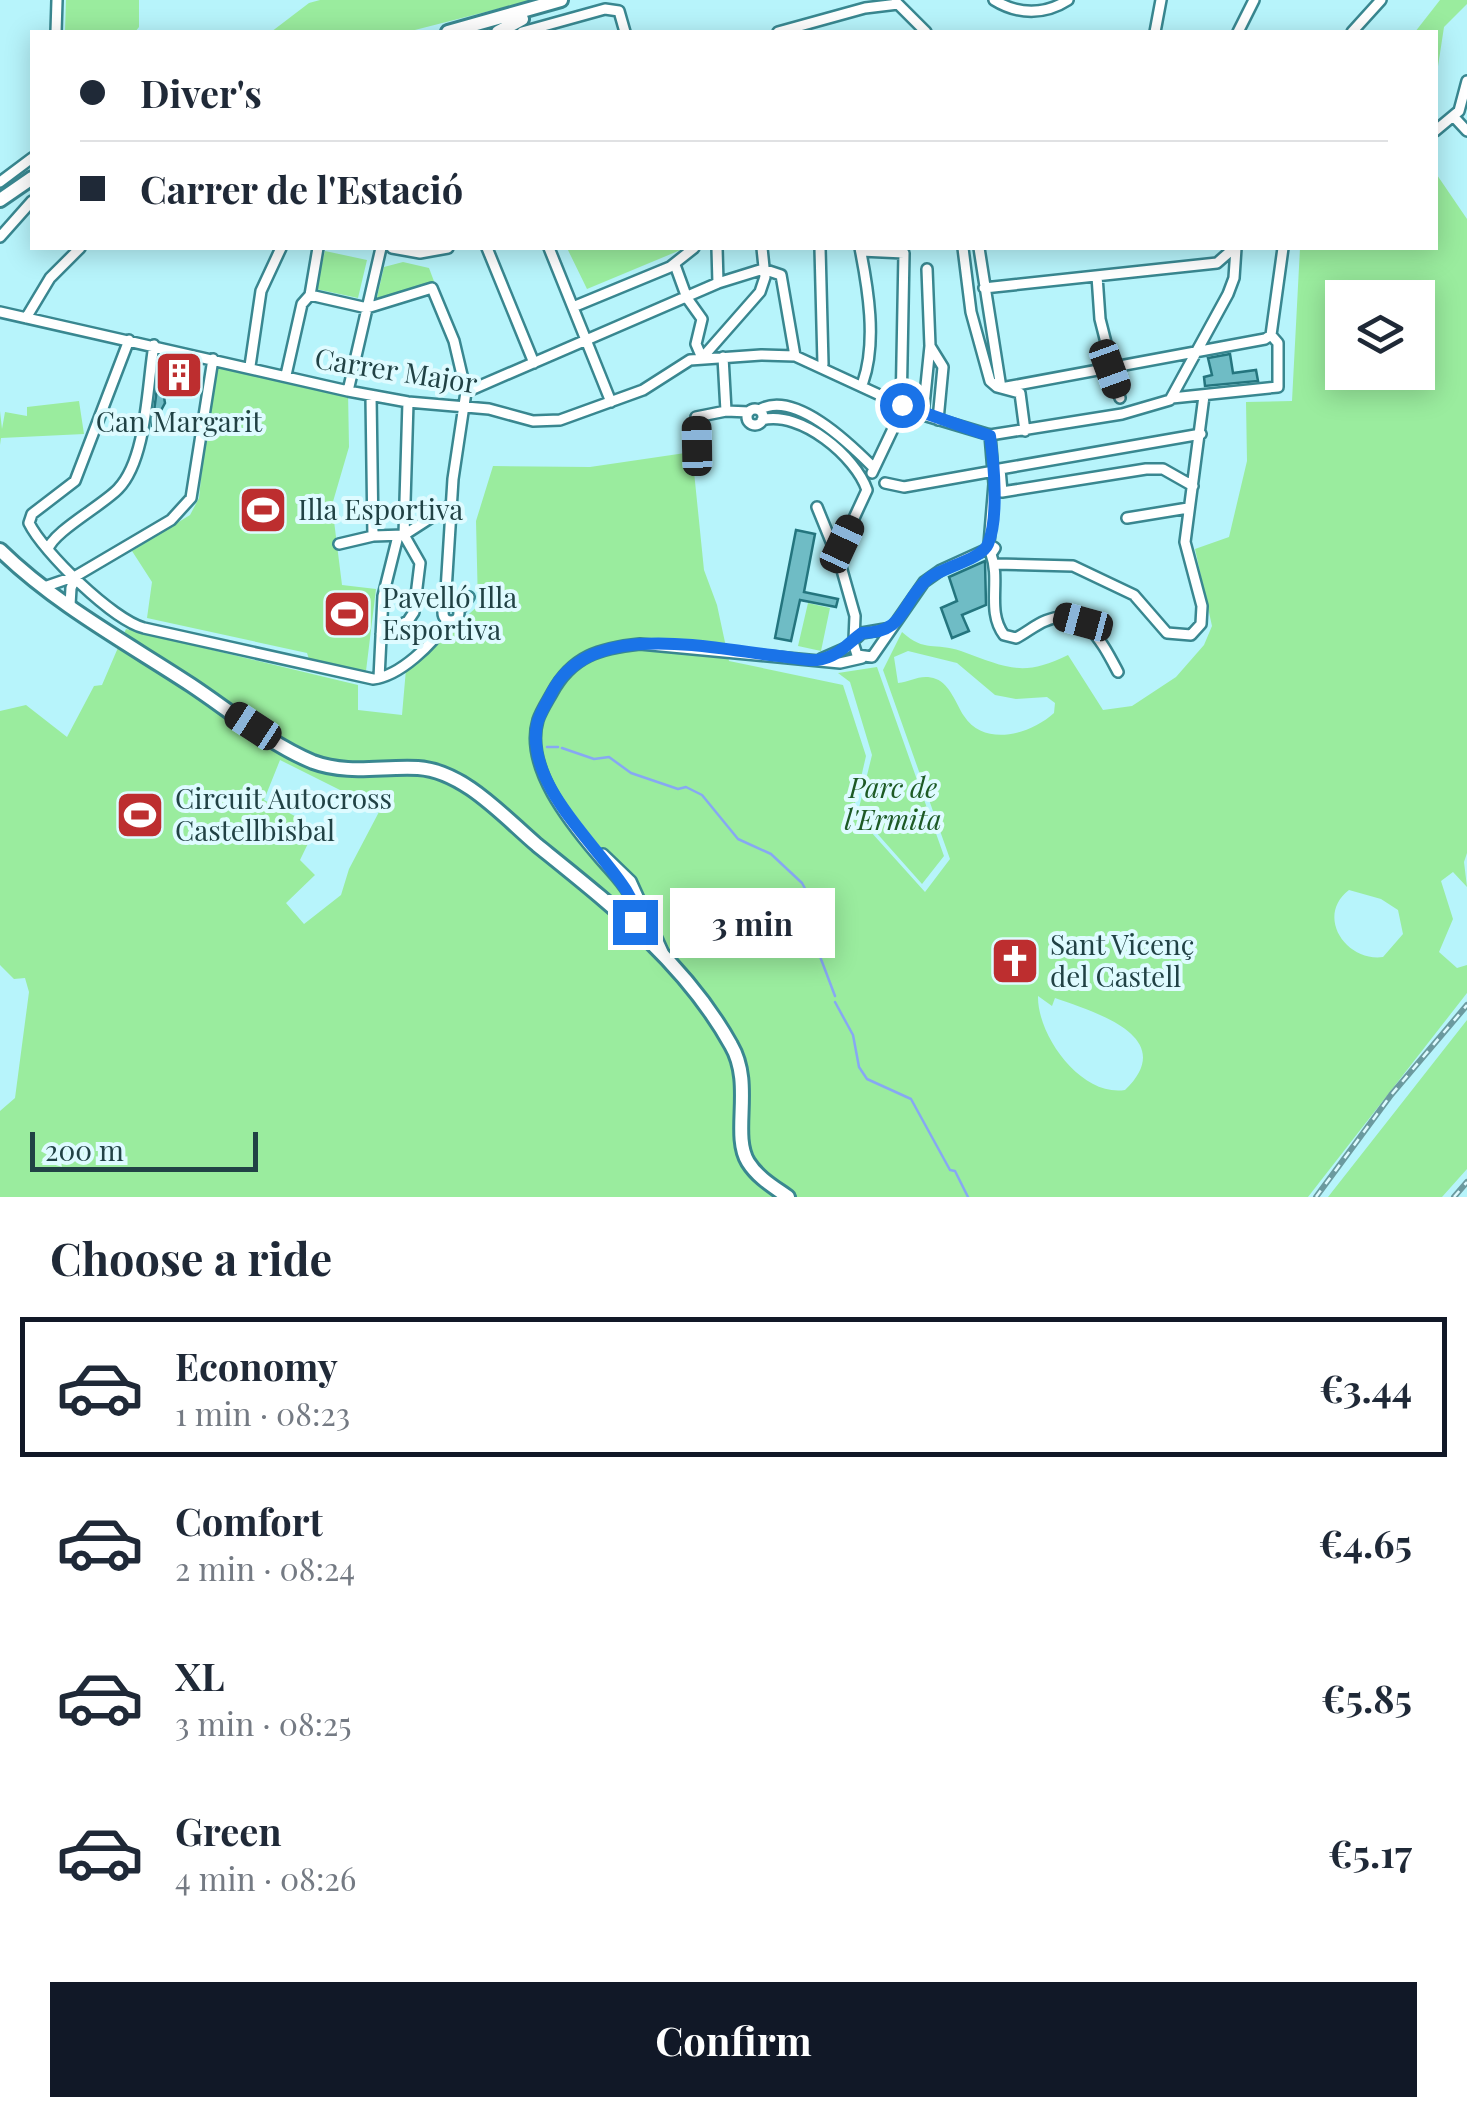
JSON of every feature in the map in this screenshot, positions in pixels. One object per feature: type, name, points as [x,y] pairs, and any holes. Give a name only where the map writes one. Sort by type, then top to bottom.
[{"type":"street","points":[[56,30],[57,0]]},
{"type":"street","points":[[471,30],[561,0]]},
{"type":"street","points":[[501,30],[514,21],[563,6],[570,0]]},
{"type":"street","points":[[624,30],[619,11],[626,0]]},
{"type":"street","points":[[864,8],[874,0]]},
{"type":"street","points":[[994,0],[1026,12],[1047,10],[1068,0]]},
{"type":"street","points":[[1156,30],[1161,0]]},
{"type":"street","points":[[1239,30],[1254,0]]},
{"type":"street","points":[[1354,30],[1380,0]]},
{"type":"street","points":[[785,30],[896,2],[924,30]]},
{"type":"street","points":[[529,30],[605,9],[619,11]]},
{"type":"street","points":[[1438,129],[1454,117],[1464,102],[1467,81]]},
{"type":"street","points":[[1454,117],[1467,131]]},
{"type":"street","points":[[0,182],[30,160]]},
{"type":"street","points":[[0,200],[30,179]]},
{"type":"street","points":[[0,237],[30,203]]},
{"type":"street","points":[[26,318],[50,278],[78,250]]},
{"type":"street","points":[[250,366],[260,291],[280,250]]},
{"type":"street","points":[[286,375],[302,304],[310,294],[318,250]]},
{"type":"street","points":[[348,391],[381,250]]},
{"type":"street","points":[[488,250],[534,363]]},
{"type":"street","points":[[550,250],[610,402]]},
{"type":"street","points":[[573,307],[675,264],[692,250]]},
{"type":"street","points":[[717,250],[718,283]]},
{"type":"street","points":[[675,264],[687,298],[702,319],[696,344],[702,358],[760,292],[765,277],[762,250]]},
{"type":"street","points":[[820,250],[823,364]]},
{"type":"street","points":[[840,563],[842,544],[902,405],[904,253],[860,250],[869,307],[868,360],[863,382]]},
{"type":"street","points":[[963,250],[973,321],[990,380],[1020,393],[1025,430]]},
{"type":"street","points":[[979,250],[1002,388]]},
{"type":"street","points":[[984,288],[1217,262],[1232,250]]},
{"type":"street","points":[[1172,398],[1234,278],[1235,250]]},
{"type":"street","points":[[466,392],[718,283],[763,268],[780,276],[796,356],[922,415],[990,436],[1154,408],[1172,398],[1278,387],[1278,343],[1271,335],[1283,250]]},
{"type":"street","points":[[1217,262],[1234,278]]},
{"type":"street","points":[[922,415],[930,346],[927,269]]},
{"type":"street","points":[[1097,276],[1110,369],[1120,398]]},
{"type":"street","points":[[310,294],[367,308],[432,288],[454,341],[466,392],[461,406],[442,614],[447,620]]},
{"type":"street","name":"Carrer Major","points":[[0,312],[371,396],[461,406],[542,422],[560,420],[642,390],[690,360],[796,356]]},
{"type":"street","points":[[1002,388],[1271,335]]},
{"type":"street","points":[[129,340],[75,481],[29,518],[32,530],[48,550],[122,619],[136,626],[379,678],[388,676],[418,652],[447,620],[456,620],[469,597]]},
{"type":"street","points":[[48,550],[54,537],[92,513],[130,476],[154,345]]},
{"type":"street","points":[[930,346],[943,367],[938,420]]},
{"type":"street","points":[[723,357],[726,411]]},
{"type":"street","points":[[44,588],[76,576],[170,520],[191,498],[213,359]]},
{"type":"street","points":[[371,396],[373,536]]},
{"type":"street","points":[[635,927],[637,914],[632,897],[588,843],[546,781],[538,756],[538,718],[558,682],[580,658],[607,647],[640,644],[840,663],[872,657],[924,582],[941,570],[990,553],[1073,566],[1134,594],[1167,633],[1190,635],[1201,624],[1202,606],[1185,542],[1204,396]]},
{"type":"street","points":[[379,678],[384,596],[402,535],[408,402]]},
{"type":"street","points":[[757,414],[767,405],[781,405],[812,418],[842,435],[880,492],[885,483]]},
{"type":"street","points":[[697,446],[696,417],[726,411],[757,414],[792,422],[818,435],[869,478]]},
{"type":"street","points":[[885,483],[904,487],[1200,434]]},
{"type":"street","points":[[990,436],[1002,492],[1146,469],[1163,469],[1193,486]]},
{"type":"street","points":[[997,470],[990,553],[995,624],[1004,636],[1016,638],[1044,621],[1062,616],[1083,622],[1098,634],[1118,672]]},
{"type":"street","points":[[869,478],[881,475],[885,483]]},
{"type":"street","points":[[339,544],[373,536],[402,535],[452,504]]},
{"type":"street","points":[[817,507],[840,563],[854,616],[856,655],[862,658]]},
{"type":"street","points":[[1127,518],[1188,508]]},
{"type":"street","points":[[381,634],[408,621],[414,612],[420,563],[402,535]]},
{"type":"street","points":[[0,550],[44,588],[303,757],[346,770],[418,768],[454,779],[616,911],[664,954],[720,1026],[740,1064],[744,1094],[742,1144],[748,1162],[788,1197]]},
{"type":"street","points":[[65,602],[76,576]]},
{"type":"street","points":[[60,582],[65,602]]},
{"type":"street","points":[[445,607],[455,606],[459,612]]},
{"type":"street","points":[[854,616],[879,647]]},
{"type":"street","points":[[819,660],[870,633],[894,626]]},
{"type":"street","points":[[588,843],[631,881],[664,954]]},
{"type":"street","points":[[616,911],[630,908],[632,897]]},
{"type":"street","points":[[635,927],[648,914]]},
{"type":"green space","points":[[66,0],[139,0],[137,30],[65,30]]},
{"type":"green space","points":[[533,0],[415,30],[274,30],[309,3]]},
{"type":"green space","points":[[1440,0],[1467,0],[1444,27],[1438,66],[1438,30],[1417,30]]},
{"type":"green space","points":[[1438,176],[1467,219],[1467,887],[1453,872],[1441,881],[1453,919],[1439,952],[1457,968],[1467,965],[1467,993],[1308,1197],[0,1197],[0,1111],[15,1098],[29,992],[25,978],[14,979],[0,965],[0,711],[26,705],[67,737],[94,686],[102,685],[126,629],[358,685],[358,710],[402,715],[406,669],[478,606],[476,521],[493,466],[590,467],[692,452],[704,570],[717,605],[729,661],[843,685],[866,756],[853,812],[925,892],[950,859],[883,670],[902,632],[924,645],[952,648],[1014,668],[1038,666],[1068,655],[1103,710],[1132,706],[1176,677],[1204,645],[1212,626],[1195,549],[1229,537],[1247,461],[1246,402],[1292,401],[1300,250],[1438,250]],"holes":[[[908,651],[957,663],[995,695],[1016,699],[1047,697],[1055,703],[1054,713],[1021,732],[984,732],[973,726],[949,690],[936,679],[926,677],[898,683],[894,657]],[[280,760],[380,810],[349,869],[341,895],[304,924],[286,903],[315,875],[300,860],[316,827],[264,800]],[[1349,890],[1381,899],[1398,910],[1403,934],[1383,957],[1357,952],[1339,935],[1335,912]],[[1038,996],[1052,1006],[1055,998],[1109,1019],[1138,1041],[1143,1055],[1139,1071],[1125,1090],[1093,1084],[1065,1060],[1045,1028]]]},
{"type":"green space","points":[[568,250],[681,250],[587,289]]},
{"type":"green space","points":[[325,251],[367,260],[358,298],[316,289]]},
{"type":"green space","points":[[403,262],[429,268],[435,284],[379,302],[384,267]]},
{"type":"green space","name":"Illa Esportiva","points":[[213,359],[348,391],[349,447],[332,505],[342,585],[376,589],[366,671],[309,659],[307,653],[147,618],[152,582],[132,551],[190,515],[199,498]]},
{"type":"green space","points":[[79,401],[84,434],[1,438],[0,445],[0,411],[2,429],[5,412],[27,416],[27,407]]},
{"type":"green space","points":[[808,603],[830,608],[821,651],[798,646]]},
{"type":"green space","name":"Parc de l'Ermita","points":[[877,667],[944,856],[922,884],[858,812],[872,755],[850,682],[838,673]]},
{"type":"green space","points":[[1467,1020],[1467,1169],[1442,1197],[1328,1197]]},
{"type":"building","points":[[1230,354],[1233,373],[1256,370],[1258,381],[1205,386],[1204,377],[1212,375],[1208,358]]},
{"type":"building","points":[[161,357],[164,362],[189,367],[190,371],[185,383],[161,379],[165,403],[152,427]]},
{"type":"building","points":[[796,530],[815,534],[804,592],[838,599],[836,607],[800,600],[791,641],[775,638]]},
{"type":"building","points":[[985,561],[986,605],[962,615],[969,631],[952,638],[941,608],[957,601],[949,577]]},
{"type":"waterway","points":[[547,747],[558,747]]},
{"type":"waterway","points":[[562,748],[594,759],[609,757],[631,773],[702,795],[738,839],[771,854],[802,883],[808,894],[813,938],[835,996]]},
{"type":"waterway","points":[[835,1002],[853,1035],[859,1067],[867,1079],[911,1099],[968,1197]]},
{"type":"railway","points":[[1316,1197],[1391,1095],[1467,1005]]},
{"type":"railway","points":[[1454,1197],[1467,1182]]},
{"type":"place","name":"Can Margarit","points":[[179,375]]},
{"type":"place","name":"Illa Esportiva","points":[[263,510]]},
{"type":"place","name":"Pavelló Illa Esportiva","points":[[347,614]]},
{"type":"place","name":"Circuit Autocross Castellbisbal","points":[[140,815]]},
{"type":"place","name":"Sant Vicenç del Castell","points":[[1015,961]]},
{"type":"route","points":[[635,922],[636,905],[632,897],[578,831],[546,781],[538,756],[538,718],[558,682],[580,658],[607,647],[689,647],[819,660],[846,648],[862,633],[872,634],[894,626],[924,582],[985,550],[990,540],[994,484],[990,436],[902,405]]}]
